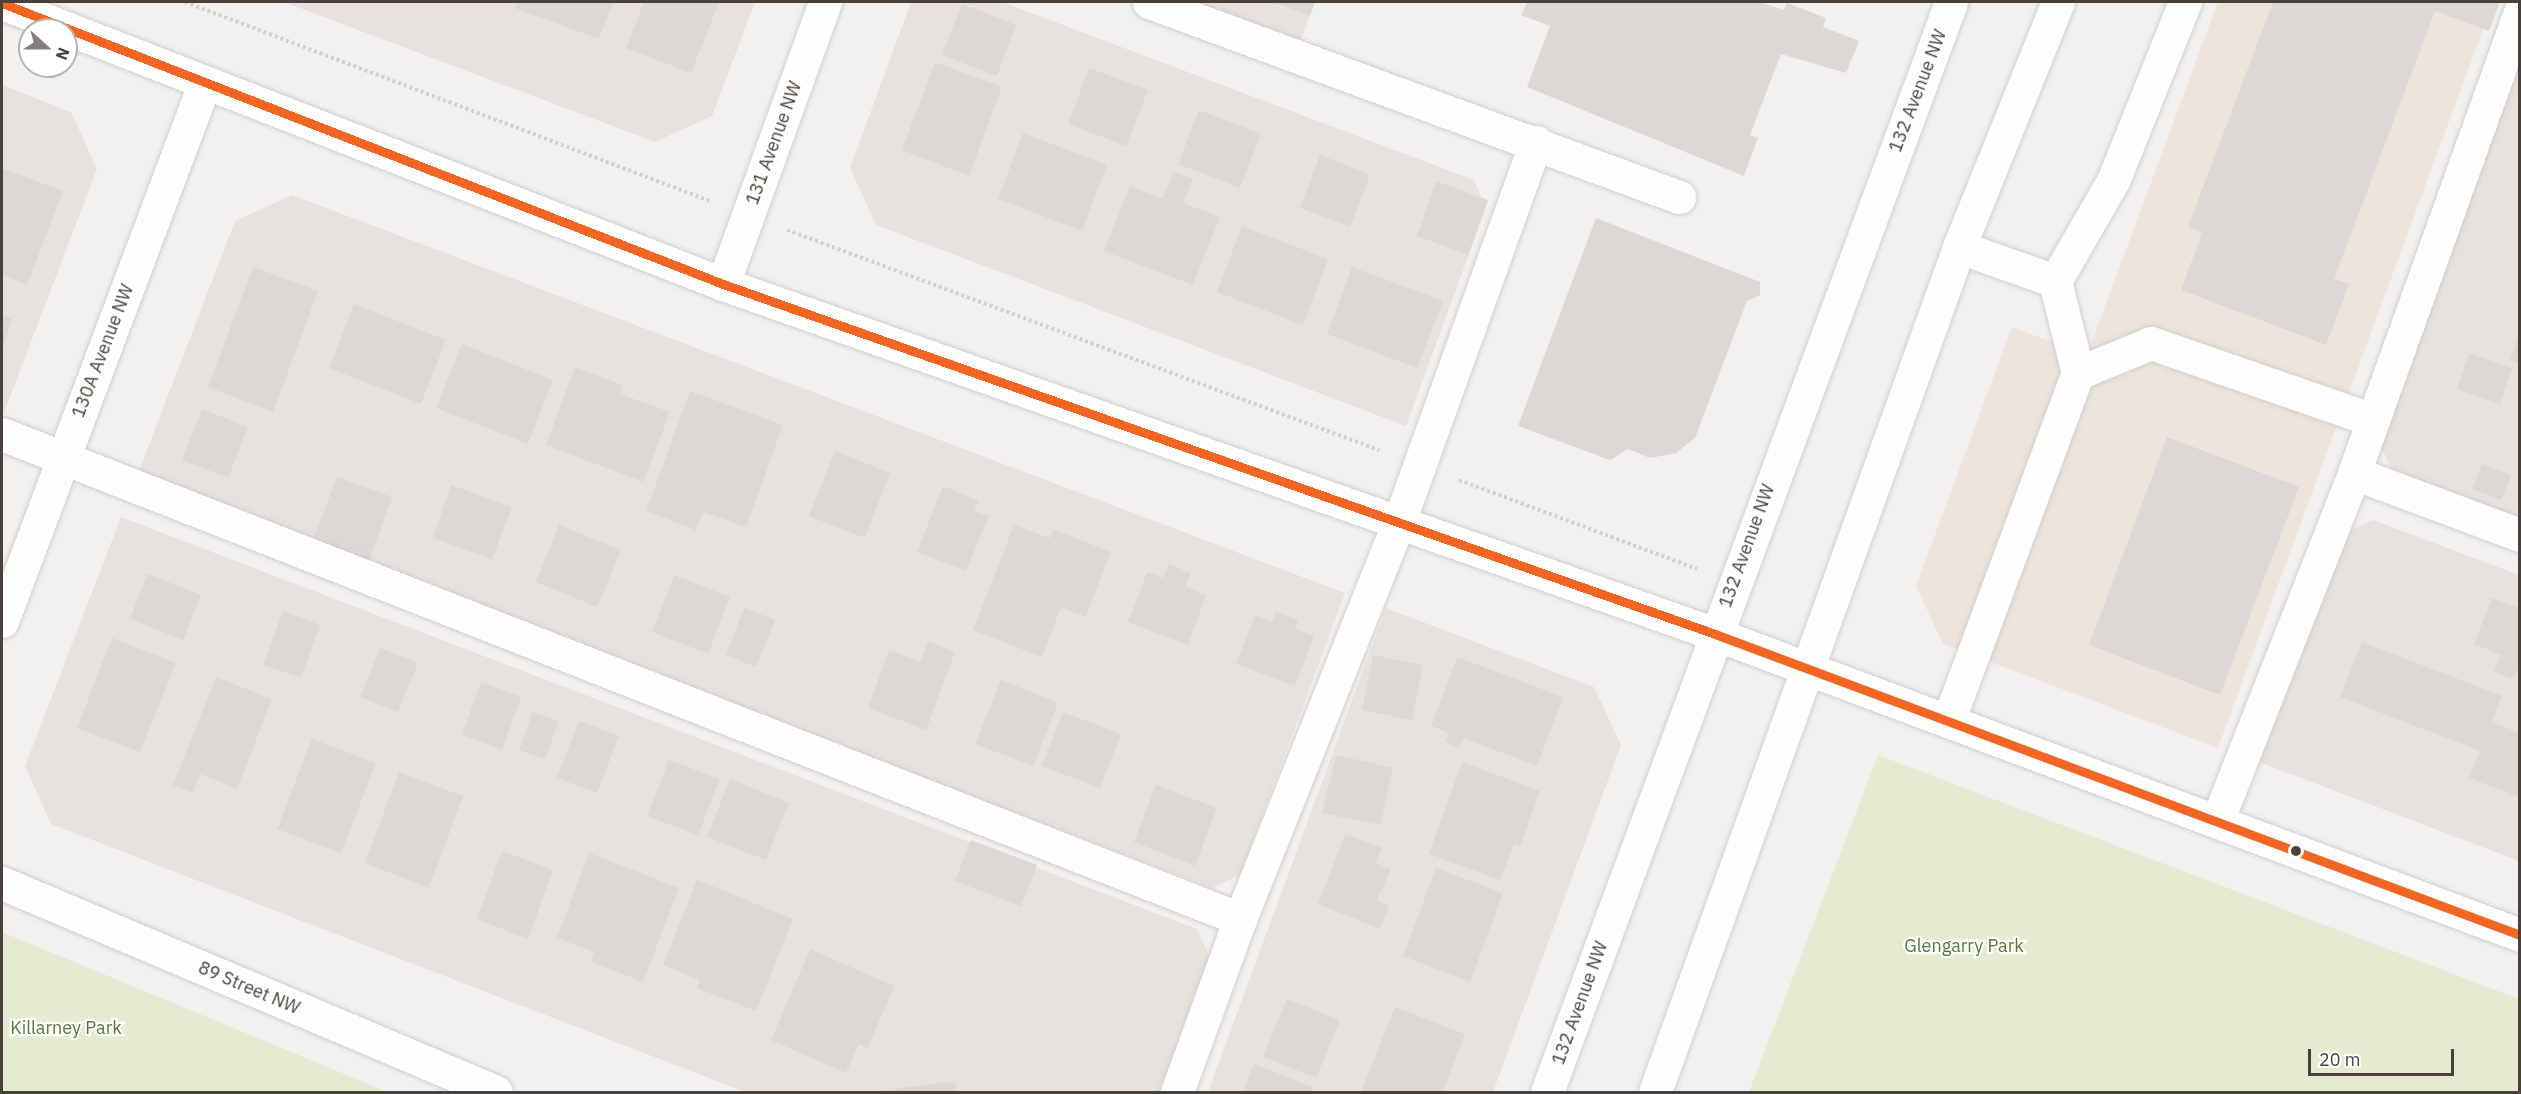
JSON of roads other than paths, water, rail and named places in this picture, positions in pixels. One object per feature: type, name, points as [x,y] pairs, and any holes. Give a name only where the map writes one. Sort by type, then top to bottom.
[{"type":"street","name":"131 Avenue NW","points":[[723,284],[825,2]]},
{"type":"street","points":[[1149,2],[1536,142],[1679,197]]},
{"type":"street","name":"132 Avenue NW","points":[[1547,1092],[1734,582],[1951,2]]},
{"type":"street","points":[[1655,1092],[1810,669],[1959,246],[2058,2]]},
{"type":"street","points":[[1949,719],[2078,373],[2055,280],[2114,179],[2185,2]]},
{"type":"street","points":[[2,3],[723,284],[1715,634],[2218,819],[2520,935]]},
{"type":"street","points":[[2218,819],[2354,473],[2520,12]]},
{"type":"street","name":"130A Avenue NW","points":[[2,621],[205,82]]},
{"type":"street","points":[[1177,1092],[1240,919],[1399,522],[1536,142]]},
{"type":"street","points":[[1959,246],[2055,280]]},
{"type":"street","points":[[2078,373],[2151,343],[2373,420]]},
{"type":"street","points":[[2,434],[64,455],[1240,919]]},
{"type":"street","points":[[2354,473],[2520,535]]},
{"type":"street","name":"89 Street NW","points":[[2,883],[496,1092]]},
{"type":"park label","name":"Glengarry Park","points":[[1964,946]]},
{"type":"park label","name":"Killarney Park","points":[[66,1028]]}]
